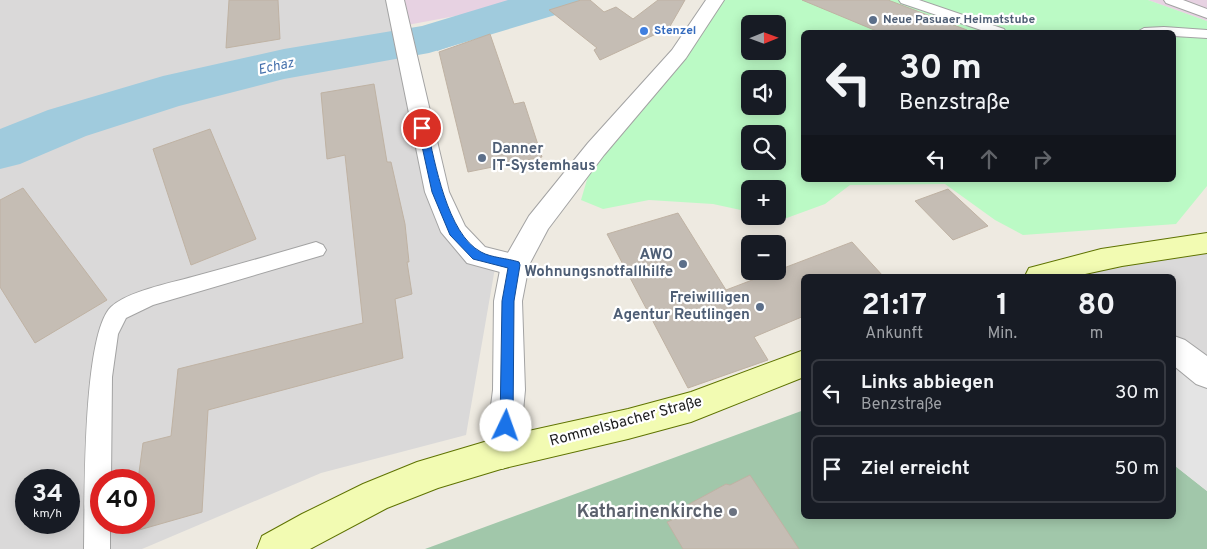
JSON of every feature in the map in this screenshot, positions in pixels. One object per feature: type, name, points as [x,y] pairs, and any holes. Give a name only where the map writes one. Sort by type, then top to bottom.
[{"type":"main road","points":[[1056,274],[1072,272],[1154,250],[1207,243]]},
{"type":"main road","name":"Rommelsbacher Straße","points":[[275,549],[312,528],[391,489],[438,471],[502,453],[638,422],[692,407],[801,364]]},
{"type":"street","points":[[395,0],[437,192],[454,232],[477,256],[515,265]]},
{"type":"street","points":[[502,453],[509,390],[508,301],[515,265],[538,223],[596,149],[679,54],[715,0]]},
{"type":"street","points":[[1176,351],[1207,374]]},
{"type":"lane","points":[[906,0],[993,30]]},
{"type":"lane","points":[[1171,0],[1207,14]]},
{"type":"lane","points":[[1176,31],[1207,34]]},
{"type":"lane","points":[[98,549],[101,377],[103,355],[111,322],[119,312],[147,298],[316,250]]},
{"type":"shaded area","points":[[0,0],[395,0],[446,213],[496,262],[466,435],[321,473],[142,549],[0,549]]},
{"type":"shaded area","points":[[395,0],[541,0],[402,26]]},
{"type":"shaded area","points":[[1148,0],[1207,0],[1207,21]]},
{"type":"shaded area","points":[[1207,243],[1207,374],[1176,351],[1176,274],[1076,274],[1067,267]]},
{"type":"shaded area","points":[[1176,351],[1207,374],[1207,491],[1176,467]]},
{"type":"green space","points":[[715,0],[1148,0],[1207,21],[1207,186],[1176,224],[1023,235],[995,220],[945,184],[850,185],[825,204],[786,218],[786,180],[741,180],[741,210],[713,204],[649,200],[603,209],[581,200],[596,149]]},
{"type":"green space","points":[[801,411],[801,519],[1176,519],[1176,467],[1207,491],[1207,549],[425,549]]},
{"type":"water","points":[[542,0],[581,0],[437,51],[430,28]]},
{"type":"building","points":[[229,0],[278,0],[280,39],[226,48]]},
{"type":"building","points":[[581,0],[590,0],[604,12],[616,7],[633,19],[658,0],[685,0],[669,28],[600,60],[594,50],[597,48],[549,10]]},
{"type":"building","points":[[802,0],[888,0],[967,30],[874,30]]},
{"type":"building","points":[[490,34],[514,104],[524,102],[542,157],[468,172],[439,52]]},
{"type":"building","points":[[374,84],[387,162],[391,162],[405,224],[409,262],[407,262],[412,294],[395,299],[403,358],[208,410],[202,512],[155,525],[155,469],[139,469],[143,443],[171,436],[178,369],[363,323],[345,155],[327,159],[321,93]]},
{"type":"building","points":[[210,129],[256,239],[191,265],[153,149]]},
{"type":"building","points":[[23,188],[107,300],[35,343],[0,287],[0,200]]},
{"type":"building","points":[[948,189],[988,226],[953,240],[915,201]]},
{"type":"building","points":[[678,213],[726,290],[752,280],[786,280],[786,267],[852,242],[881,274],[801,274],[801,317],[754,337],[768,360],[688,388],[607,234]]},
{"type":"building","name":"Katharinenkirche","points":[[750,475],[799,549],[683,549],[667,522],[672,520],[669,515],[726,484],[730,485]]},
{"type":"waterway","name":"Echaz","points":[[0,150],[67,123],[163,93],[284,64],[429,39],[556,0]]},
{"type":"place","name":"Neue Pasuaer Heimatstube","points":[[873,20]]},
{"type":"place","name":"Stenzel","points":[[644,31]]},
{"type":"place","name":"Danner IT-Systemhaus","points":[[482,158]]},
{"type":"place","name":"AWO Wohnungsnotfallhilfe","points":[[683,264]]},
{"type":"place","name":"Freiwilligen Agentur Reutlingen","points":[[760,307]]},
{"type":"place","name":"Katharinenkirche","points":[[733,512]]},
{"type":"route","points":[[422,128],[437,192],[454,232],[477,256],[515,265],[508,301],[509,390],[506,426]]}]
